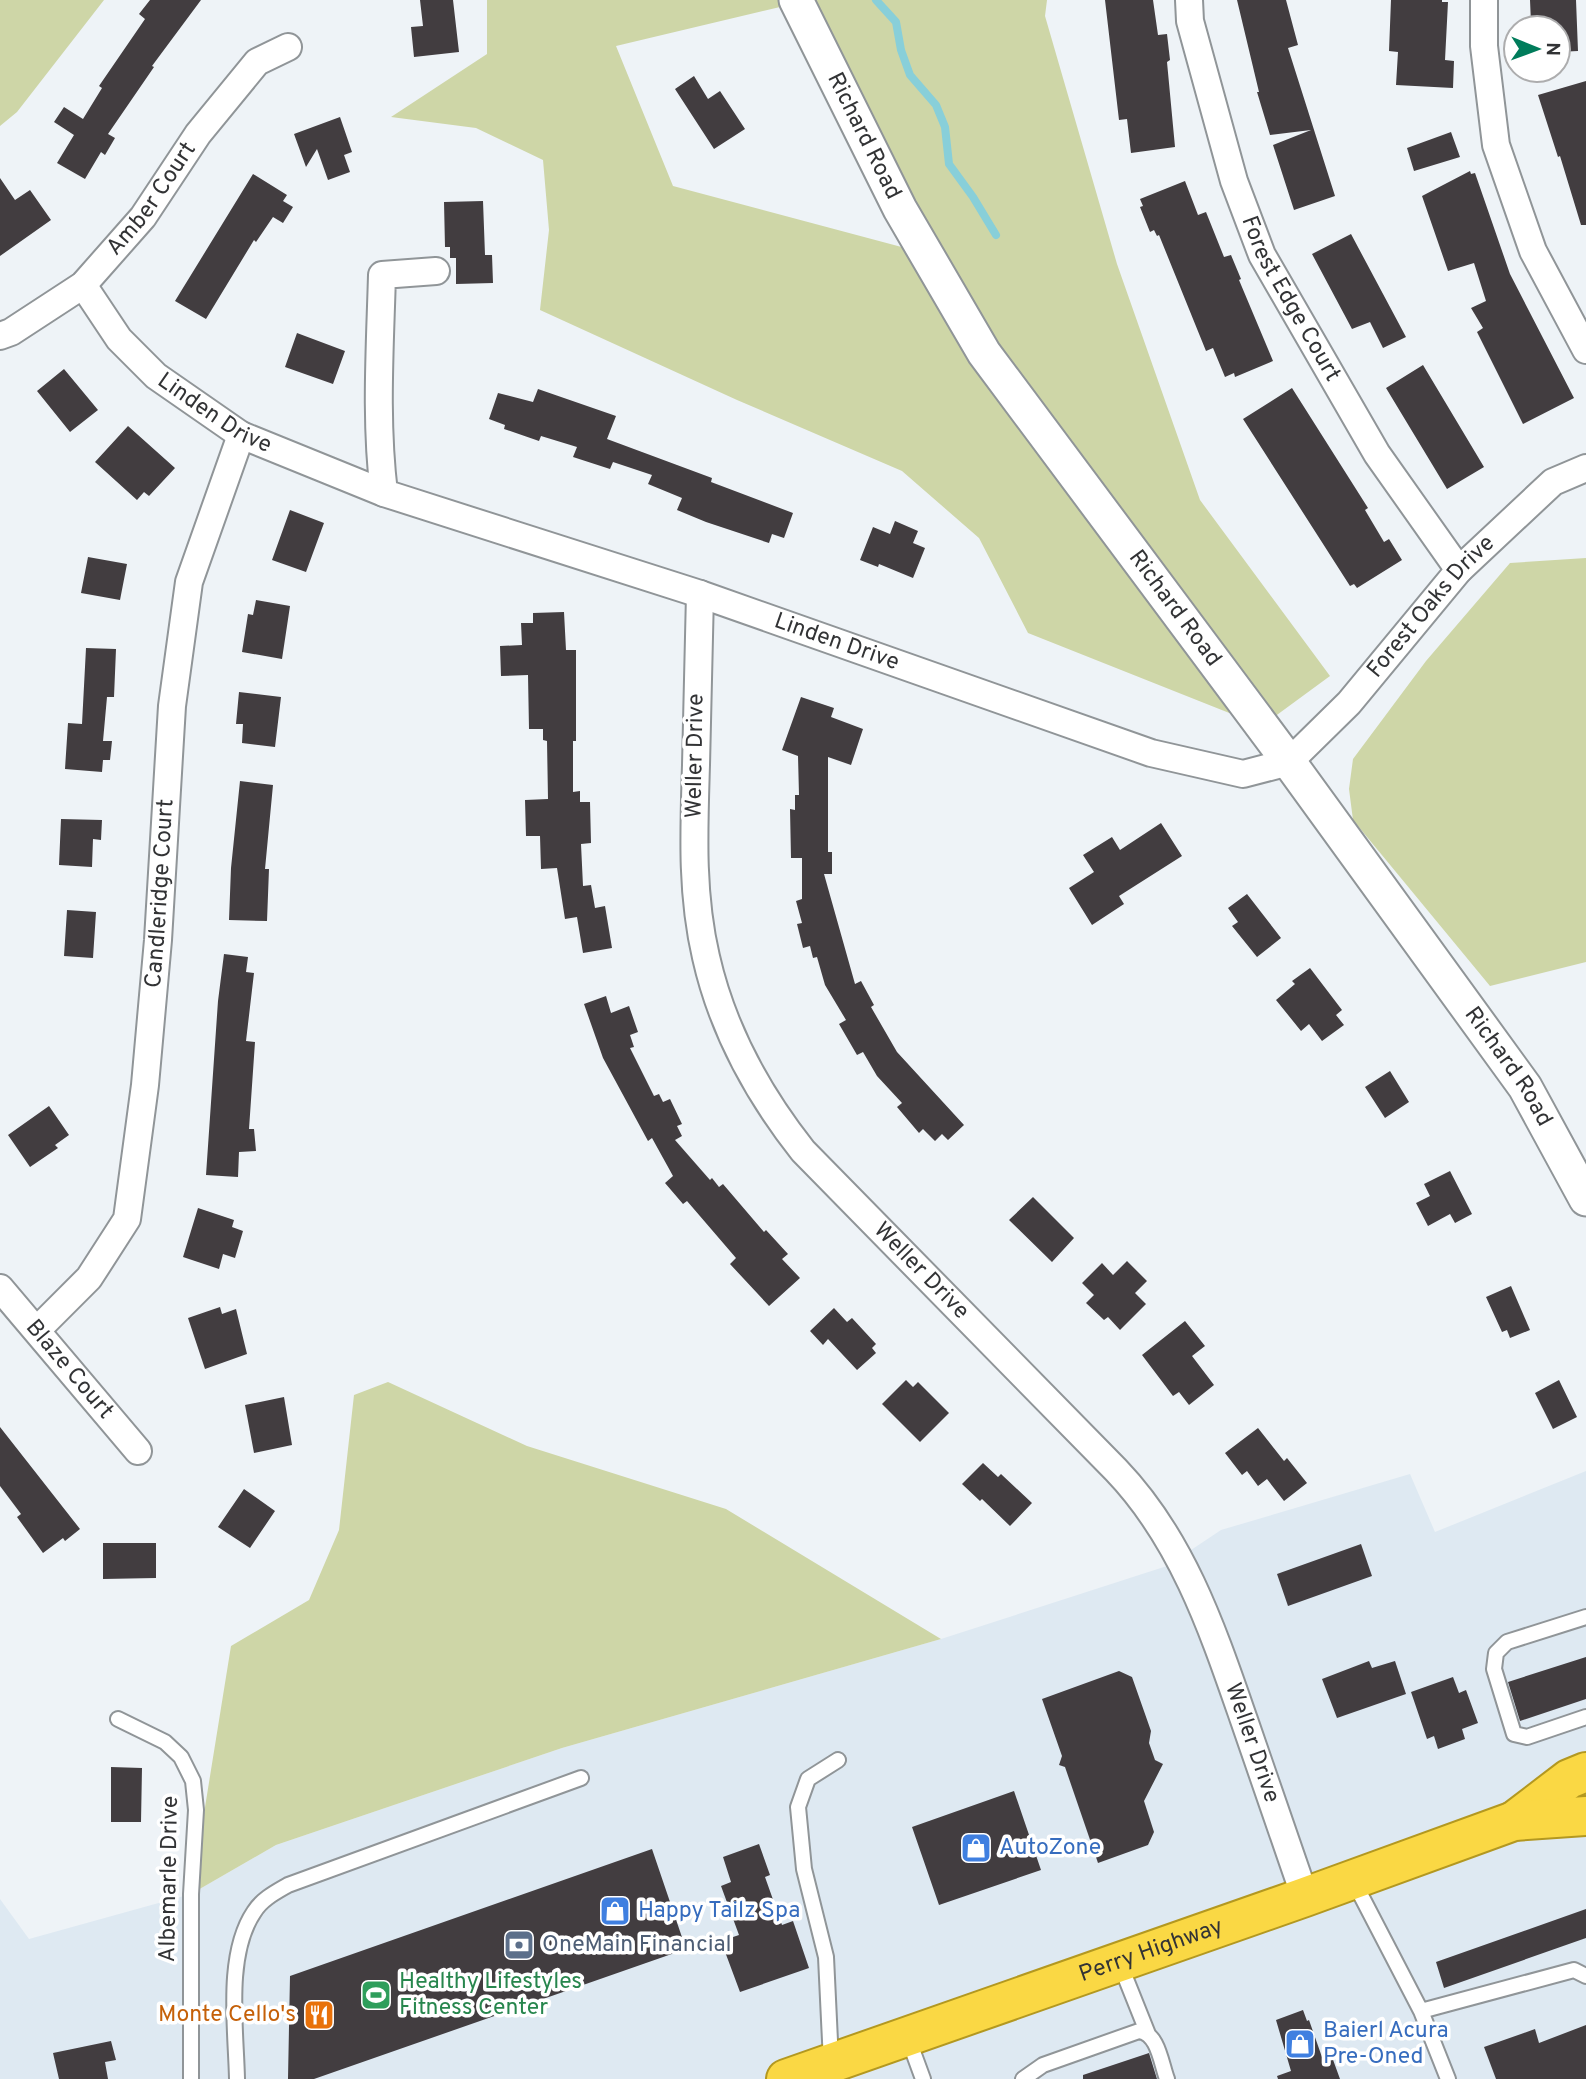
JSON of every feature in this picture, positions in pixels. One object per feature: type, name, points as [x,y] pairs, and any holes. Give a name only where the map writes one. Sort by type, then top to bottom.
[{"type":"highway","name":"Perry Highway","points":[[1514,1821],[1569,1779],[1586,1772]]},
{"type":"highway","name":"Perry Highway","points":[[786,2079],[1514,1821],[1586,1816]]},
{"type":"street","name":"Richard Road","points":[[796,0],[900,209],[984,353],[1289,762],[1525,1087],[1586,1199]]},
{"type":"street","name":"Forest Edge Court","points":[[1189,0],[1190,21],[1234,181],[1262,255],[1377,454],[1460,570]]},
{"type":"street","points":[[1485,0],[1484,47],[1496,145],[1533,251],[1586,350]]},
{"type":"street","name":"Amber Court","points":[[0,336],[11,332],[83,285],[143,217],[198,134],[257,62],[288,47]]},
{"type":"street","points":[[384,492],[379,454],[378,394],[382,275],[436,271]]},
{"type":"street","name":"Linden Drive","points":[[83,285],[119,340],[156,376],[241,435],[384,492],[700,594],[1151,753],[1243,774],[1289,762]]},
{"type":"street","name":"Candleridge Court","points":[[37,1330],[89,1278],[127,1219],[145,1085],[159,940],[172,706],[189,582],[241,435]]},
{"type":"street","name":"Forest Oaks Drive","points":[[1289,762],[1349,704],[1460,570],[1553,482],[1586,468]]},
{"type":"street","name":"Weller Drive","points":[[700,594],[694,836],[696,896],[711,976],[736,1044],[765,1098],[803,1151],[1116,1470],[1133,1488],[1162,1528],[1187,1573],[1209,1623],[1305,1897]]},
{"type":"street","name":"Blaze Court","points":[[0,1288],[138,1451]]},
{"type":"lane","points":[[1586,1617],[1507,1642],[1496,1653],[1494,1669],[1514,1734],[1527,1737],[1586,1717]]},
{"type":"lane","name":"Albemarle Drive","points":[[118,1719],[165,1742],[181,1757],[193,1781],[196,1810],[191,1894],[191,2079]]},
{"type":"lane","points":[[831,2063],[827,1957],[804,1869],[798,1807],[808,1779],[838,1760]]},
{"type":"lane","points":[[237,2079],[235,1975],[242,1937],[254,1911],[267,1897],[288,1885],[581,1778]]},
{"type":"lane","points":[[1353,1880],[1421,2011],[1448,2079]]},
{"type":"lane","points":[[1120,1962],[1149,2034],[1155,2042],[1167,2079]]},
{"type":"lane","points":[[1421,2011],[1574,1970],[1586,1976]]},
{"type":"lane","points":[[1023,2079],[1043,2065],[1139,2031],[1149,2034]]},
{"type":"lane","points":[[908,2036],[923,2079]]},
{"type":"shaded area","points":[[1586,1471],[1586,2079],[0,2079],[0,1899],[29,1939],[191,1894],[276,1845],[562,1748],[941,1639],[1167,1566],[1221,1530],[1410,1474],[1435,1532]]},
{"type":"green space","points":[[0,0],[104,0],[17,112],[0,126]]},
{"type":"green space","points":[[487,0],[1047,0],[1045,16],[1117,264],[1200,500],[1330,676],[1262,726],[1028,633],[979,538],[902,471],[737,400],[540,310],[549,230],[543,160],[476,128],[391,117],[487,54]],"holes":[[[797,3],[924,253],[673,186],[616,46]]]},
{"type":"green space","points":[[1586,558],[1586,962],[1490,986],[1353,820],[1349,789],[1353,759],[1426,661],[1510,563]]},
{"type":"green space","points":[[388,1382],[527,1446],[726,1509],[941,1639],[562,1748],[276,1845],[191,1894],[231,1646],[309,1600],[339,1530],[354,1395]]},
{"type":"building","points":[[150,0],[201,0],[152,66],[154,67],[108,134],[115,138],[105,155],[101,152],[85,179],[57,163],[74,135],[54,122],[64,107],[83,119],[102,88],[99,86],[145,19],[139,14]]},
{"type":"building","points":[[420,0],[453,0],[459,52],[414,57],[411,27],[423,26]]},
{"type":"building","points":[[1105,0],[1153,0],[1158,35],[1167,34],[1175,147],[1131,153],[1127,119],[1119,120]]},
{"type":"building","points":[[1237,0],[1286,0],[1298,45],[1288,48],[1335,196],[1294,210],[1273,145],[1311,130],[1270,135],[1257,92]]},
{"type":"building","points":[[1391,0],[1448,2],[1445,60],[1454,61],[1453,88],[1396,85],[1398,52],[1389,51]]},
{"type":"building","points":[[1530,0],[1576,0],[1578,51],[1572,51],[1572,14],[1531,14]]},
{"type":"building","points":[[694,76],[708,99],[720,91],[745,129],[714,149],[675,89]]},
{"type":"building","points":[[1586,81],[1586,225],[1581,225],[1538,95]]},
{"type":"building","points":[[340,117],[352,152],[344,155],[350,172],[328,180],[317,149],[306,167],[294,134]]},
{"type":"building","points":[[1451,132],[1460,157],[1414,171],[1407,148]]},
{"type":"building","points":[[1470,171],[1471,174],[1475,173],[1510,274],[1574,398],[1523,424],[1477,332],[1483,328],[1471,308],[1486,301],[1474,263],[1448,271],[1422,196]]},
{"type":"building","points":[[253,174],[287,195],[283,201],[293,207],[283,223],[273,217],[256,242],[254,240],[206,319],[175,301]]},
{"type":"building","points":[[0,178],[15,200],[30,190],[51,220],[0,256]]},
{"type":"building","points":[[1185,181],[1198,215],[1206,212],[1224,257],[1231,255],[1273,361],[1235,377],[1234,373],[1225,377],[1213,348],[1206,351],[1159,235],[1157,236],[1154,230],[1150,232],[1140,207],[1143,206],[1140,199]]},
{"type":"building","points":[[483,201],[485,255],[492,255],[493,283],[456,284],[456,258],[450,258],[450,247],[445,247],[444,202]]},
{"type":"building","points":[[1351,234],[1406,337],[1383,348],[1370,322],[1352,329],[1312,254]]},
{"type":"building","points":[[297,333],[345,351],[333,384],[285,367]]},
{"type":"building","points":[[1423,365],[1484,467],[1447,489],[1386,388]]},
{"type":"building","points":[[64,369],[98,410],[70,432],[37,391]]},
{"type":"building","points":[[1292,388],[1368,508],[1365,510],[1384,542],[1389,539],[1402,560],[1357,588],[1354,584],[1350,586],[1243,419]]},
{"type":"building","points":[[538,389],[616,416],[607,439],[712,478],[711,482],[793,513],[784,538],[772,534],[769,543],[706,522],[677,510],[682,498],[648,484],[652,475],[613,462],[610,469],[573,457],[577,447],[541,436],[539,441],[504,429],[505,425],[489,419],[498,393],[533,402]]},
{"type":"building","points":[[128,426],[175,468],[149,496],[144,492],[137,500],[95,462]]},
{"type":"building","points":[[290,510],[324,523],[306,572],[272,560]]},
{"type":"building","points":[[895,521],[918,531],[913,543],[925,548],[913,578],[879,564],[878,567],[860,560],[873,527],[890,534]]},
{"type":"building","points":[[88,557],[127,564],[120,600],[81,593]]},
{"type":"building","points":[[256,600],[290,606],[282,659],[242,652],[248,614],[253,615]]},
{"type":"building","points":[[564,612],[566,650],[576,650],[573,792],[580,791],[580,802],[590,802],[591,843],[581,844],[583,886],[591,885],[595,908],[605,906],[612,948],[583,953],[577,917],[565,919],[557,868],[541,869],[540,836],[526,836],[525,800],[548,799],[547,741],[543,740],[543,729],[529,729],[528,675],[501,676],[500,646],[522,645],[521,623],[533,623],[533,613]]},
{"type":"building","points":[[86,648],[116,649],[114,697],[107,697],[103,741],[112,741],[110,760],[103,760],[102,772],[65,769],[68,723],[82,724]]},
{"type":"building","points":[[239,692],[281,697],[275,747],[242,743],[243,724],[236,724]]},
{"type":"building","points":[[801,697],[834,708],[831,717],[863,729],[851,765],[828,757],[828,852],[832,852],[832,874],[824,874],[855,984],[861,981],[874,1005],[871,1007],[897,1052],[964,1125],[948,1140],[942,1134],[935,1141],[923,1129],[919,1133],[897,1107],[902,1103],[877,1076],[863,1052],[857,1055],[839,1024],[846,1020],[825,985],[817,957],[813,958],[810,946],[803,948],[797,924],[802,923],[796,901],[802,899],[802,858],[791,858],[790,809],[795,810],[795,795],[799,795],[798,756],[782,750]]},
{"type":"building","points":[[240,781],[273,785],[265,869],[269,869],[267,921],[229,920],[231,868]]},
{"type":"building","points":[[61,819],[102,820],[101,840],[93,839],[92,867],[59,865]]},
{"type":"building","points":[[1161,823],[1182,856],[1119,896],[1124,904],[1092,925],[1069,888],[1094,872],[1083,855],[1112,837],[1120,850]]},
{"type":"building","points":[[1247,894],[1281,938],[1257,957],[1232,926],[1238,922],[1228,908]]},
{"type":"building","points":[[67,910],[96,912],[93,958],[64,956]]},
{"type":"building","points":[[224,954],[248,957],[246,972],[254,973],[246,1041],[255,1042],[249,1129],[254,1129],[256,1151],[239,1152],[238,1177],[206,1175],[218,1001]]},
{"type":"building","points":[[1310,968],[1342,1010],[1336,1015],[1344,1025],[1322,1041],[1309,1024],[1301,1031],[1276,1000],[1295,984],[1292,981]]},
{"type":"building","points":[[606,996],[611,1013],[629,1006],[638,1032],[630,1035],[634,1047],[630,1048],[654,1096],[659,1094],[663,1102],[670,1099],[682,1124],[677,1126],[682,1136],[675,1140],[710,1180],[712,1178],[719,1187],[723,1184],[764,1232],[766,1230],[788,1254],[782,1259],[800,1278],[769,1306],[730,1264],[736,1258],[687,1201],[683,1204],[665,1183],[673,1176],[652,1138],[648,1141],[603,1058],[584,1004]]},
{"type":"building","points":[[1390,1071],[1409,1102],[1385,1118],[1365,1087]]},
{"type":"building","points":[[49,1106],[69,1135],[55,1145],[58,1148],[30,1167],[8,1135]]},
{"type":"building","points":[[1450,1171],[1472,1214],[1455,1223],[1450,1214],[1428,1226],[1416,1203],[1430,1196],[1424,1184]]},
{"type":"building","points":[[1033,1197],[1074,1238],[1052,1262],[1009,1220]]},
{"type":"building","points":[[198,1208],[234,1220],[232,1227],[243,1231],[235,1258],[223,1254],[219,1269],[183,1257]]},
{"type":"building","points":[[1127,1261],[1147,1281],[1135,1293],[1146,1304],[1120,1330],[1108,1317],[1104,1320],[1086,1303],[1094,1295],[1082,1283],[1102,1263],[1113,1275]]},
{"type":"building","points":[[1511,1286],[1530,1330],[1510,1338],[1507,1330],[1502,1332],[1486,1297]]},
{"type":"building","points":[[220,1307],[222,1314],[236,1309],[247,1354],[205,1369],[188,1318]]},
{"type":"building","points":[[834,1308],[847,1322],[852,1318],[876,1344],[872,1348],[876,1353],[857,1370],[828,1339],[823,1345],[810,1331]]},
{"type":"building","points":[[1185,1321],[1205,1346],[1192,1356],[1214,1385],[1189,1405],[1179,1392],[1173,1396],[1142,1355]]},
{"type":"building","points":[[906,1380],[913,1387],[918,1382],[949,1413],[920,1442],[882,1404]]},
{"type":"building","points":[[1559,1380],[1577,1417],[1553,1429],[1535,1393]]},
{"type":"building","points":[[284,1397],[292,1445],[254,1453],[245,1405]]},
{"type":"building","points":[[0,1427],[80,1529],[43,1553],[17,1517],[21,1514],[0,1486]]},
{"type":"building","points":[[1258,1428],[1284,1461],[1287,1458],[1307,1483],[1284,1501],[1267,1479],[1258,1486],[1247,1471],[1242,1475],[1225,1453]]},
{"type":"building","points":[[983,1463],[998,1477],[1001,1474],[1032,1503],[1010,1526],[962,1484]]},
{"type":"building","points":[[244,1489],[275,1511],[250,1548],[218,1527]]},
{"type":"building","points":[[103,1543],[156,1543],[156,1578],[103,1579]]},
{"type":"building","points":[[1361,1544],[1372,1576],[1288,1606],[1277,1574]]},
{"type":"building","points":[[1586,1657],[1586,1699],[1520,1721],[1508,1682]]},
{"type":"building","points":[[1369,1661],[1372,1668],[1395,1661],[1406,1694],[1337,1718],[1322,1679]]},
{"type":"building","points":[[1119,1671],[1132,1677],[1151,1731],[1149,1743],[1155,1760],[1163,1764],[1144,1801],[1154,1832],[1148,1845],[1098,1863],[1065,1767],[1059,1765],[1062,1756],[1042,1699]]},
{"type":"building","points":[[1453,1677],[1459,1693],[1466,1690],[1478,1723],[1462,1729],[1465,1739],[1438,1749],[1434,1736],[1427,1739],[1411,1692]]},
{"type":"building","points":[[111,1767],[142,1768],[141,1822],[111,1822]]},
{"type":"building","name":"AutoZone","points":[[1014,1791],[1041,1870],[939,1905],[912,1827]]},
{"type":"building","points":[[759,1844],[770,1875],[765,1877],[782,1925],[793,1921],[809,1968],[740,1992],[721,1941],[739,1935],[721,1886],[731,1882],[723,1857]]},
{"type":"building","points":[[652,1849],[686,1949],[314,2079],[288,2079],[290,1976]]},
{"type":"building","points":[[1586,1909],[1586,1938],[1444,1988],[1436,1962]]},
{"type":"building","name":"Baierl Acura Pre-Oned","points":[[1303,2010],[1323,2060],[1332,2057],[1340,2079],[1278,2079],[1277,2076],[1291,2071],[1276,2020]]},
{"type":"building","points":[[1586,2025],[1586,2079],[1496,2079],[1484,2047],[1535,2029],[1539,2043]]},
{"type":"building","points":[[111,2041],[116,2060],[105,2062],[108,2079],[59,2079],[53,2053]]},
{"type":"building","points":[[1149,2053],[1157,2079],[1083,2079],[1083,2075]]},
{"type":"waterway","points":[[876,0],[896,22],[901,50],[910,75],[936,105],[945,127],[949,164],[996,235]]},
{"type":"place","name":"AutoZone","points":[[976,1848]]},
{"type":"place","name":"Happy Tailz Spa","points":[[615,1911]]},
{"type":"place","name":"OneMain Financial","points":[[519,1945]]},
{"type":"place","name":"Healthy Lifestyles Fitness Center","points":[[376,1995]]},
{"type":"place","name":"Monte Cello's","points":[[319,2015]]},
{"type":"place","name":"Baierl Acura Pre-Oned","points":[[1300,2044]]}]
